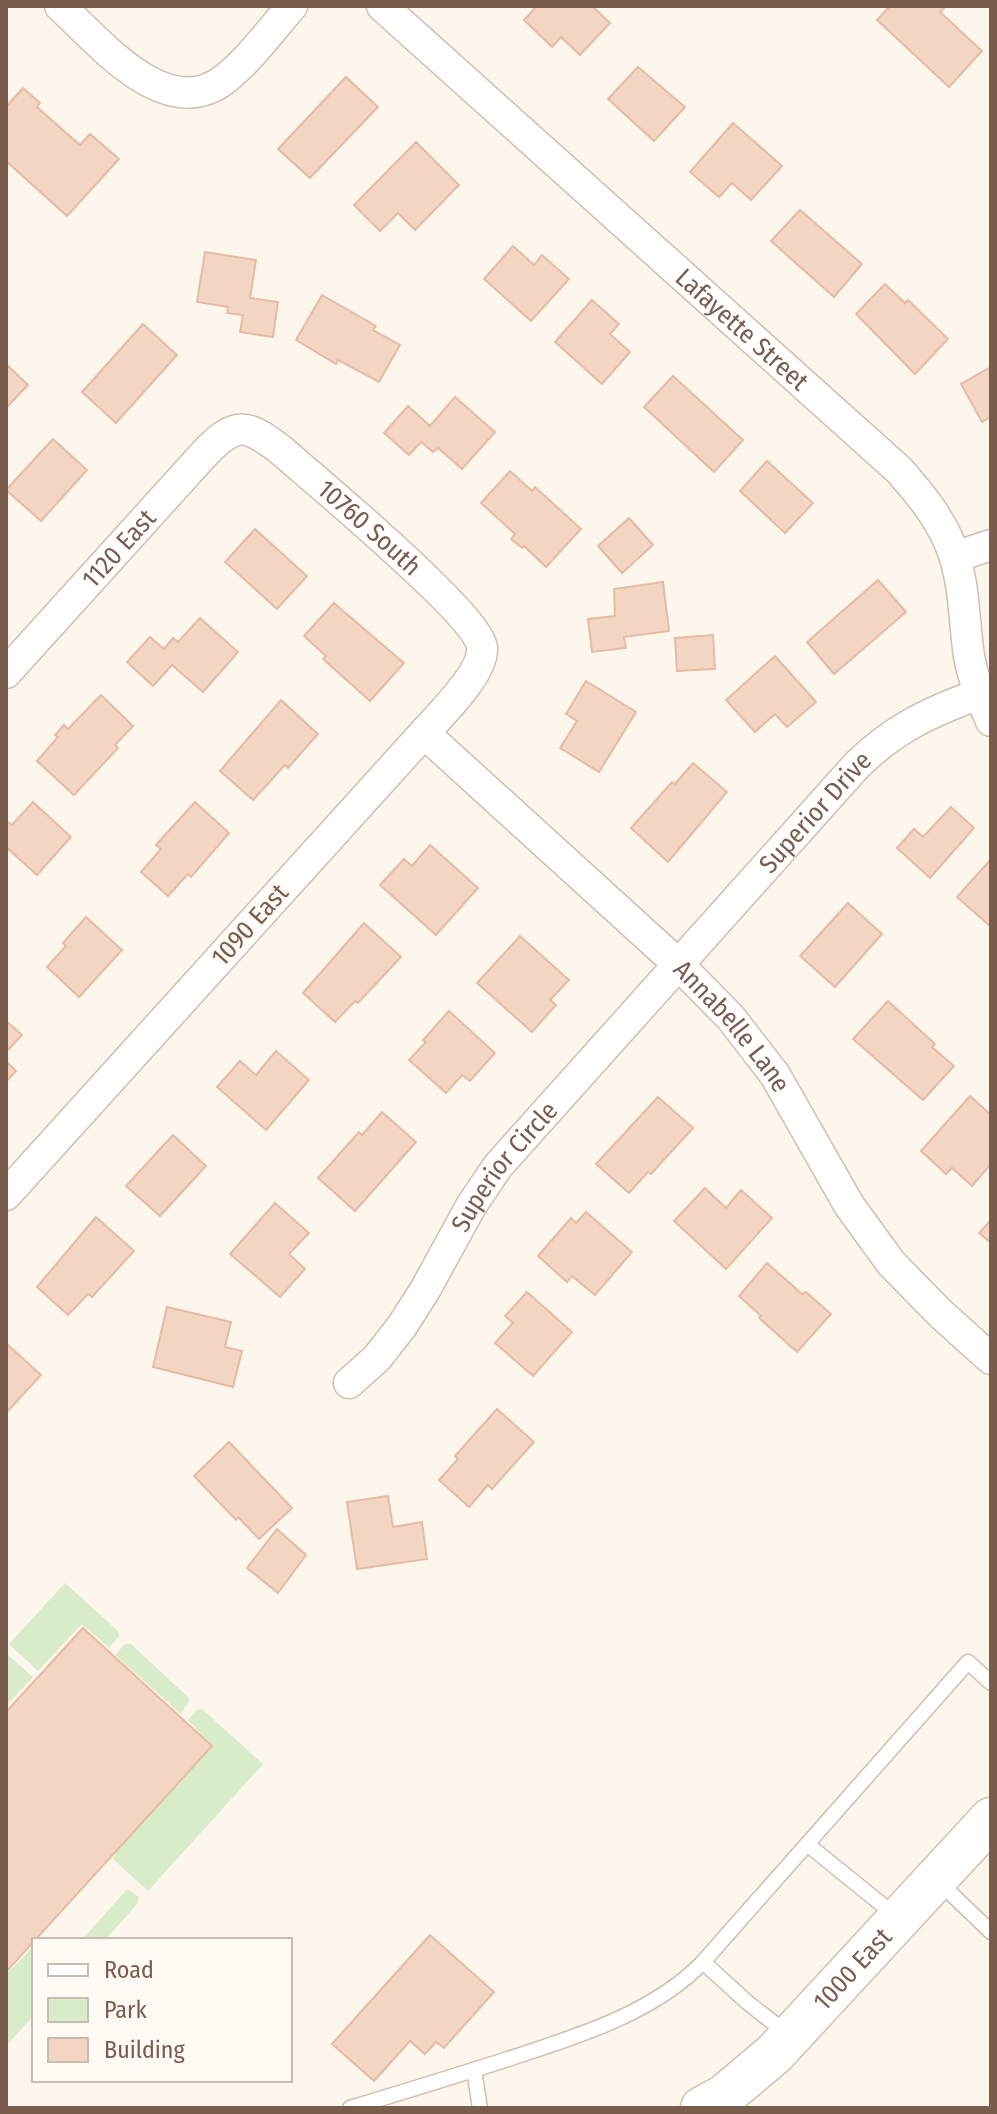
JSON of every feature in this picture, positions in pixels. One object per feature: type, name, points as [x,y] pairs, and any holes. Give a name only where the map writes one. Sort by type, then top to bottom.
[{"type":"street","points":[[60,6],[137,76],[173,91],[208,89],[223,80],[292,6]]},
{"type":"street","name":"Lafayette Street","points":[[382,6],[899,470],[922,496],[941,524],[955,557],[965,605],[969,657],[985,707]]},
{"type":"street","name":"10760 South","points":[[237,429],[253,431],[268,440],[329,492],[461,613],[475,631],[482,649]]},
{"type":"street","name":"1120 East","points":[[6,673],[205,453],[225,434],[237,429]]},
{"type":"street","points":[[955,557],[991,545]]},
{"type":"street","name":"1090 East","points":[[6,1195],[465,686],[476,669],[482,649]]},
{"type":"street","name":"Superior Drive","points":[[678,964],[881,742],[908,724],[985,707]]},
{"type":"street","name":"Annabelle Lane","points":[[424,733],[678,964],[731,1018],[775,1075],[849,1205],[891,1263],[991,1359]]},
{"type":"street","name":"Superior Circle","points":[[349,1383],[377,1358],[402,1326],[471,1206],[498,1166],[678,964]]},
{"type":"street","name":"1000 East","points":[[702,2108],[724,2096],[774,2054],[991,1819]]},
{"type":"lane","points":[[350,2108],[567,2039],[648,2004],[703,1962],[968,1662],[991,1683]]},
{"type":"lane","points":[[807,1844],[899,1919]]},
{"type":"lane","points":[[936,1879],[991,1932]]},
{"type":"lane","points":[[703,1962],[748,2003],[791,2036]]},
{"type":"lane","points":[[474,2070],[480,2108]]},
{"type":"green space","points":[[65,1583],[118,1631],[119,1636],[109,1648],[82,1624],[38,1671],[9,1644]]},
{"type":"green space","points":[[125,1644],[131,1644],[190,1699],[181,1714],[115,1655]]},
{"type":"green space","points":[[6,1653],[33,1677],[6,1706]]},
{"type":"green space","points":[[202,1709],[263,1764],[148,1891],[113,1859],[118,1848],[211,1745],[188,1720]]},
{"type":"green space","points":[[127,1889],[139,1897],[138,1903],[107,1938],[84,1938]]},
{"type":"green space","points":[[32,1947],[32,2017],[6,2046],[6,1975]]},
{"type":"building","points":[[537,6],[592,6],[610,23],[580,55],[561,37],[552,47],[524,20]]},
{"type":"building","points":[[890,6],[946,6],[940,12],[982,51],[949,87],[877,20]]},
{"type":"building","points":[[638,67],[685,107],[654,141],[608,99]]},
{"type":"building","points":[[346,77],[378,107],[310,178],[278,149]]},
{"type":"building","points":[[23,88],[40,103],[37,107],[80,145],[90,134],[119,159],[67,216],[6,161],[6,107]]},
{"type":"building","points":[[733,123],[782,166],[751,200],[732,183],[719,197],[690,172]]},
{"type":"building","points":[[416,142],[459,185],[415,230],[398,213],[380,231],[354,205]]},
{"type":"building","points":[[800,210],[862,264],[834,297],[771,241]]},
{"type":"building","points":[[513,246],[534,265],[542,255],[569,279],[531,321],[484,279]]},
{"type":"building","points":[[205,252],[256,260],[250,298],[278,302],[273,337],[240,332],[243,315],[227,313],[228,307],[197,302]]},
{"type":"building","points":[[885,284],[905,303],[908,300],[948,339],[915,374],[856,314]]},
{"type":"building","points":[[322,295],[376,326],[373,330],[400,345],[379,382],[338,360],[336,364],[296,340]]},
{"type":"building","points":[[592,300],[619,324],[610,334],[630,352],[602,384],[555,342]]},
{"type":"building","points":[[143,324],[177,355],[116,423],[82,392]]},
{"type":"building","points":[[6,364],[28,385],[6,408]]},
{"type":"building","points":[[991,367],[991,417],[982,422],[961,384]]},
{"type":"building","points":[[673,376],[743,440],[714,472],[644,407]]},
{"type":"building","points":[[455,397],[495,432],[462,469],[438,448],[433,452],[421,442],[409,455],[384,433],[408,406],[430,426]]},
{"type":"building","points":[[53,439],[87,470],[41,521],[6,490]]},
{"type":"building","points":[[767,461],[813,503],[785,533],[740,491]]},
{"type":"building","points":[[510,471],[532,491],[535,487],[581,529],[546,567],[524,546],[522,548],[511,539],[515,534],[481,503]]},
{"type":"building","points":[[629,518],[653,545],[622,573],[598,546]]},
{"type":"building","points":[[255,529],[307,576],[277,609],[225,562]]},
{"type":"building","points":[[878,580],[906,612],[834,674],[807,642]]},
{"type":"building","points":[[663,582],[669,631],[624,637],[626,648],[592,652],[588,619],[615,616],[614,589]]},
{"type":"building","points":[[334,603],[404,663],[370,701],[323,659],[326,656],[304,636]]},
{"type":"building","points":[[200,618],[238,652],[203,692],[172,665],[153,686],[127,662],[150,637],[164,649],[173,638],[178,642]]},
{"type":"building","points":[[713,635],[715,669],[677,671],[675,638]]},
{"type":"building","points":[[775,656],[816,702],[787,727],[775,714],[755,732],[726,700]]},
{"type":"building","points":[[586,681],[636,712],[599,772],[560,748],[577,721],[566,714]]},
{"type":"building","points":[[101,695],[133,726],[115,745],[118,748],[74,795],[37,761],[58,737],[55,735],[64,725],[68,729]]},
{"type":"building","points":[[281,700],[318,734],[288,768],[285,765],[253,800],[220,771]]},
{"type":"building","points":[[693,763],[727,792],[668,862],[631,828]]},
{"type":"building","points":[[33,802],[71,837],[37,875],[6,847],[6,823],[12,825]]},
{"type":"building","points":[[195,802],[229,833],[191,877],[188,874],[168,896],[141,872],[161,849],[156,845]]},
{"type":"building","points":[[951,807],[974,828],[930,878],[897,848],[914,829],[923,837]]},
{"type":"building","points":[[430,845],[478,888],[436,935],[380,885],[404,859],[412,866]]},
{"type":"building","points":[[991,859],[991,927],[957,897]]},
{"type":"building","points":[[848,903],[882,934],[835,987],[800,956]]},
{"type":"building","points":[[86,917],[122,950],[79,997],[47,967]]},
{"type":"building","points":[[364,923],[401,957],[358,1003],[355,1001],[335,1022],[303,993]]},
{"type":"building","points":[[520,936],[569,980],[550,1000],[556,1005],[532,1032],[477,983]]},
{"type":"building","points":[[888,1001],[954,1066],[923,1100],[853,1039]]},
{"type":"building","points":[[449,1011],[495,1053],[470,1081],[462,1075],[446,1093],[409,1060]]},
{"type":"building","points":[[6,1021],[22,1035],[6,1052]]},
{"type":"building","points":[[276,1051],[309,1080],[266,1130],[217,1087],[240,1061],[256,1075]]},
{"type":"building","points":[[6,1061],[16,1071],[6,1082]]},
{"type":"building","points":[[970,1096],[991,1115],[991,1164],[972,1186],[952,1168],[946,1174],[921,1151]]},
{"type":"building","points":[[658,1097],[693,1128],[629,1193],[596,1164]]},
{"type":"building","points":[[382,1112],[416,1142],[355,1211],[318,1178],[359,1132],[362,1135]]},
{"type":"building","points":[[173,1135],[206,1166],[160,1216],[126,1186]]},
{"type":"building","points":[[705,1188],[726,1208],[741,1190],[772,1218],[726,1269],[674,1221]]},
{"type":"building","points":[[275,1203],[309,1233],[289,1254],[305,1269],[280,1297],[230,1254]]},
{"type":"building","points":[[586,1212],[632,1252],[595,1295],[572,1276],[567,1282],[538,1256],[571,1218],[576,1223]]},
{"type":"building","points":[[96,1217],[134,1251],[92,1297],[88,1294],[68,1315],[37,1287]]},
{"type":"building","points":[[991,1220],[991,1243],[979,1233]]},
{"type":"building","points":[[767,1263],[802,1294],[806,1292],[831,1314],[797,1352],[739,1296]]},
{"type":"building","points":[[527,1292],[572,1332],[533,1376],[495,1343],[513,1323],[505,1316]]},
{"type":"building","points":[[167,1307],[231,1322],[225,1347],[242,1351],[233,1387],[153,1367]]},
{"type":"building","points":[[6,1346],[41,1375],[6,1413]]},
{"type":"building","points":[[497,1409],[534,1442],[492,1489],[488,1485],[469,1507],[439,1480],[458,1459],[455,1456]]},
{"type":"building","points":[[229,1442],[292,1508],[259,1539],[194,1476]]},
{"type":"building","points":[[388,1496],[393,1527],[422,1522],[427,1559],[357,1569],[347,1502]]},
{"type":"building","points":[[277,1529],[306,1555],[278,1593],[247,1568]]},
{"type":"building","points":[[83,1628],[212,1746],[37,1938],[32,1938],[32,1943],[6,1972],[6,1712]]},
{"type":"building","points":[[430,1935],[494,1992],[444,2048],[436,2042],[425,2054],[410,2041],[374,2081],[332,2044]]}]
